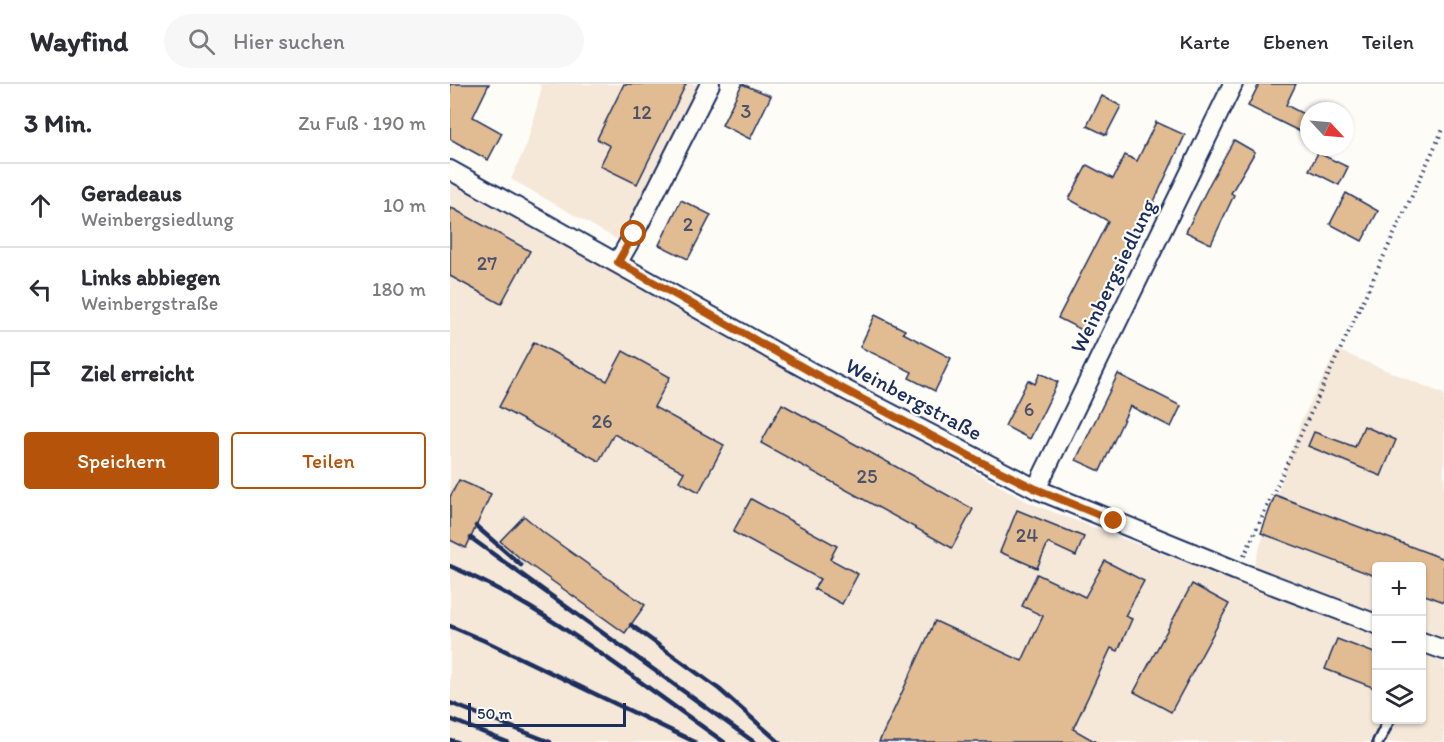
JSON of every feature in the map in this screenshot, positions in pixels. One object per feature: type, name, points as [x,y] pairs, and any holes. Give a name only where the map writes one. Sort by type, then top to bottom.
[{"type":"street","points":[[618,262],[710,84]]},
{"type":"street","name":"Weinbergsiedlung","points":[[1036,489],[1233,84]]},
{"type":"street","name":"Weinbergstraße","points":[[450,170],[813,373],[1036,489],[1237,571],[1372,622]]},
{"type":"street","points":[[1426,647],[1444,650]]},
{"type":"lane","points":[[1378,742],[1387,724]]},
{"type":"path","points":[[1237,571],[1444,127]]},
{"type":"shaded area","points":[[537,84],[700,84],[657,173],[618,240],[511,179],[527,144],[542,87]]},
{"type":"shaded area","points":[[450,175],[1030,503],[1247,586],[1301,421],[1337,350],[1444,394],[1444,742],[450,742]]},
{"type":"building","points":[[450,84],[489,84],[473,117],[502,133],[488,160],[450,139]]},
{"type":"building","points":[[624,84],[686,84],[637,184],[600,166],[610,146],[597,139]]},
{"type":"building","points":[[742,84],[771,96],[750,139],[722,125]]},
{"type":"building","points":[[1259,84],[1296,84],[1286,105],[1300,112],[1300,132],[1248,106]]},
{"type":"building","points":[[1102,96],[1121,106],[1106,135],[1087,126]]},
{"type":"building","points":[[1156,122],[1185,135],[1150,210],[1148,209],[1084,331],[1058,318],[1108,221],[1069,199],[1087,165],[1113,179],[1125,155],[1137,161]]},
{"type":"building","points":[[1234,140],[1255,152],[1231,193],[1234,195],[1211,244],[1186,232]]},
{"type":"building","points":[[1316,156],[1324,156],[1348,167],[1339,185],[1309,170]]},
{"type":"building","points":[[1346,193],[1378,211],[1362,241],[1330,224]]},
{"type":"building","points":[[681,200],[711,215],[688,259],[659,245]]},
{"type":"building","points":[[450,207],[530,251],[501,304],[450,276]]},
{"type":"building","points":[[875,315],[905,330],[903,333],[951,358],[935,391],[909,378],[912,372],[860,347]]},
{"type":"building","points":[[534,342],[607,381],[623,351],[670,377],[654,407],[724,445],[699,492],[679,481],[684,472],[614,434],[599,461],[499,407]]},
{"type":"building","points":[[1040,373],[1058,382],[1030,439],[1005,426],[1028,380],[1035,384]]},
{"type":"building","points":[[1118,374],[1181,406],[1171,427],[1130,406],[1100,471],[1076,460]]},
{"type":"building","points":[[782,404],[973,509],[952,548],[761,443]]},
{"type":"building","points":[[1364,426],[1396,440],[1381,476],[1308,446],[1314,432],[1355,447]]},
{"type":"building","points":[[459,480],[491,494],[466,548],[450,540],[450,497]]},
{"type":"building","points":[[1275,495],[1444,559],[1444,602],[1426,595],[1426,562],[1372,562],[1372,575],[1261,533]]},
{"type":"building","points":[[751,499],[837,546],[830,559],[858,574],[842,604],[814,589],[820,579],[733,532]]},
{"type":"building","points":[[1017,510],[1084,537],[1076,556],[1048,543],[1037,568],[1000,552]]},
{"type":"building","points":[[524,516],[544,533],[645,605],[625,633],[520,558],[500,541]]},
{"type":"building","points":[[1105,561],[1144,581],[1125,616],[1132,619],[1118,651],[1111,648],[1073,729],[1096,742],[879,742],[935,621],[1022,661],[1043,616],[1022,606],[1037,574],[1085,597]]},
{"type":"building","points":[[1192,584],[1229,604],[1171,712],[1134,692]]},
{"type":"building","points":[[1337,639],[1372,652],[1372,687],[1325,669]]},
{"type":"railway","points":[[476,526],[521,565]]},
{"type":"railway","points":[[471,538],[754,742]]},
{"type":"railway","points":[[450,566],[487,583],[557,624],[724,742]]},
{"type":"railway","points":[[631,625],[719,689],[779,742]]},
{"type":"railway","points":[[450,626],[695,742]]},
{"type":"railway","points":[[450,703],[550,742]]},
{"type":"railway","points":[[450,719],[507,742]]},
{"type":"railway","points":[[450,740],[457,742]]},
{"type":"route","points":[[634,234],[618,262],[813,373],[977,460],[1036,489],[1114,521]]}]
